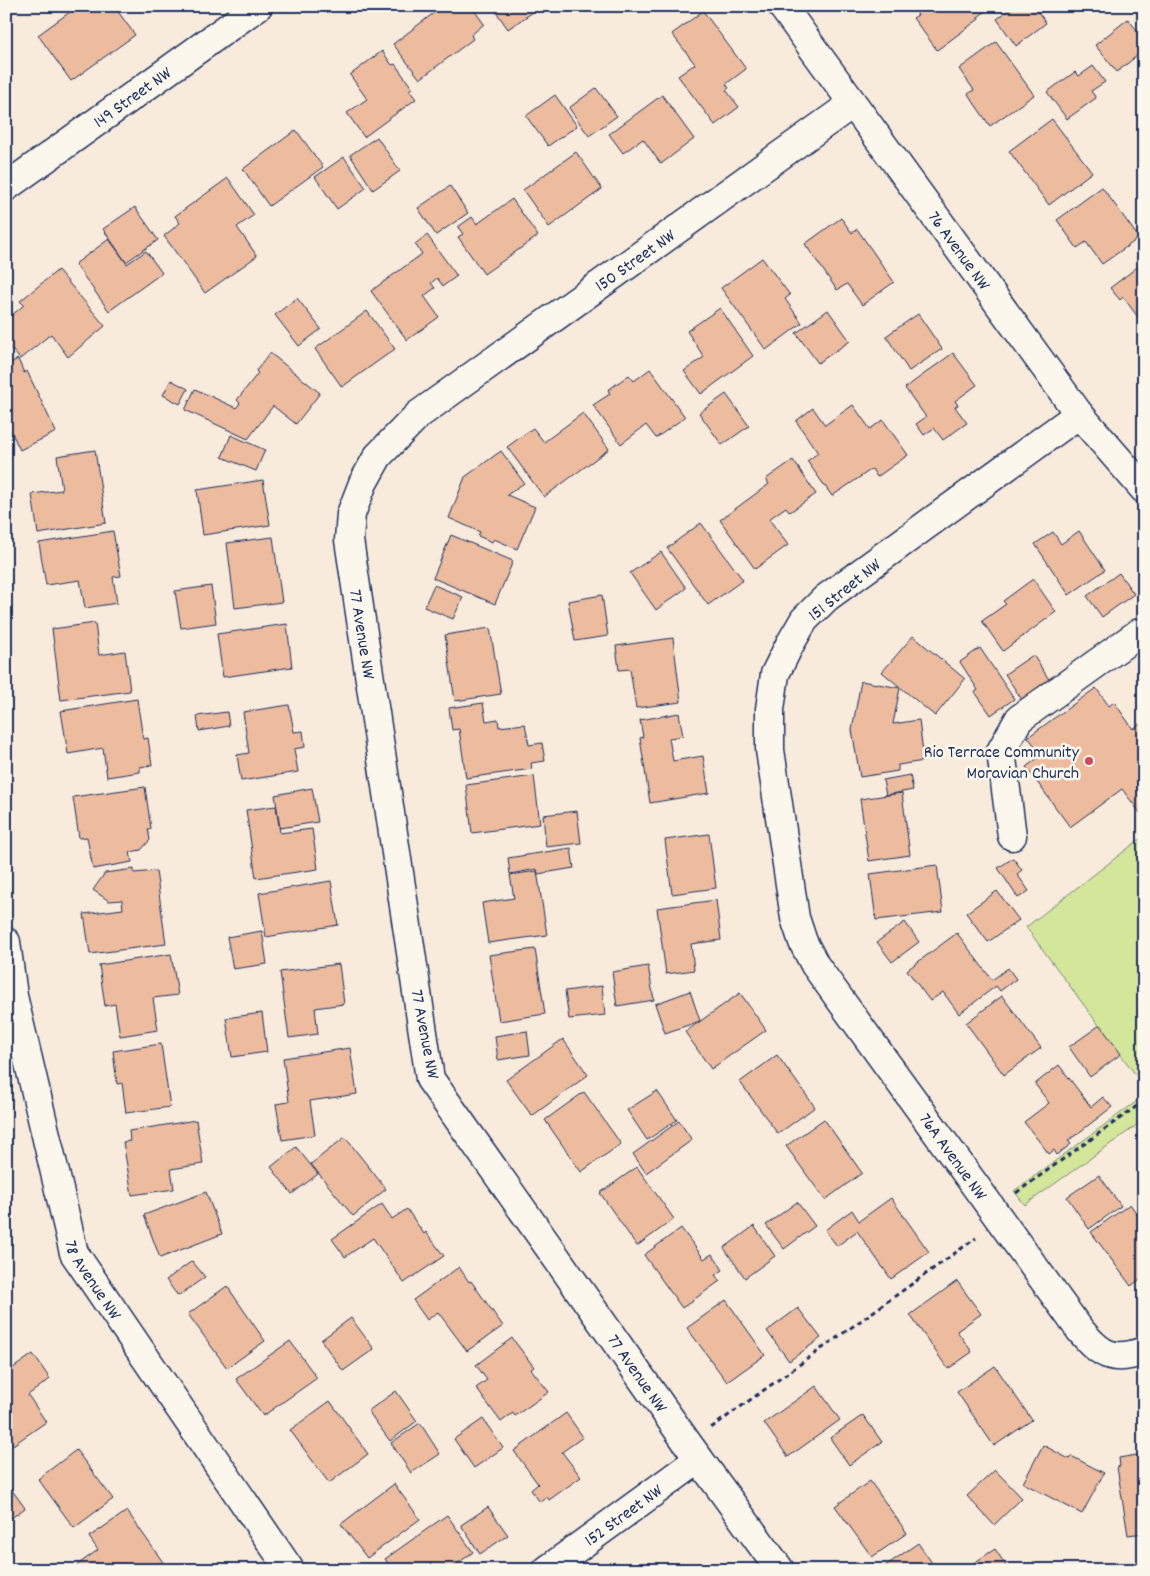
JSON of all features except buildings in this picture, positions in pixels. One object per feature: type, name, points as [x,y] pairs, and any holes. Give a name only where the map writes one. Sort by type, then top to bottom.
[{"type":"street","name":"149 Street NW","points":[[6,187],[257,6]]},
{"type":"street","name":"76 Avenue NW","points":[[782,6],[1079,414],[1144,489]]},
{"type":"street","name":"150 Street NW","points":[[418,415],[852,104]]},
{"type":"street","name":"151 Street NW","points":[[803,942],[795,918],[790,890],[770,750],[770,709],[775,674],[790,644],[804,620],[826,598],[1079,414]]},
{"type":"street","name":"77 Avenue NW","points":[[418,415],[378,456],[363,483],[351,514],[349,540],[430,1079],[694,1452],[780,1570]]},
{"type":"street","points":[[1012,836],[1001,751],[1020,719],[1142,634]]},
{"type":"street","name":"78 Avenue NW","points":[[6,942],[13,996],[74,1252],[290,1570]]},
{"type":"street","name":"76A Avenue NW","points":[[803,942],[816,965],[1080,1330],[1093,1346],[1104,1354],[1131,1353]]},
{"type":"street","name":"152 Street NW","points":[[547,1570],[694,1452]]},
{"type":"path","points":[[694,1452],[1000,1220],[1016,1194],[1144,1101]]},
{"type":"green space","points":[[1144,836],[1144,1086],[1026,927]]},
{"type":"green space","points":[[1144,1096],[1144,1120],[1025,1205],[1014,1191]]},
{"type":"place","name":"Rio Terrace Community Moravian Church","points":[[1089,761]]}]
